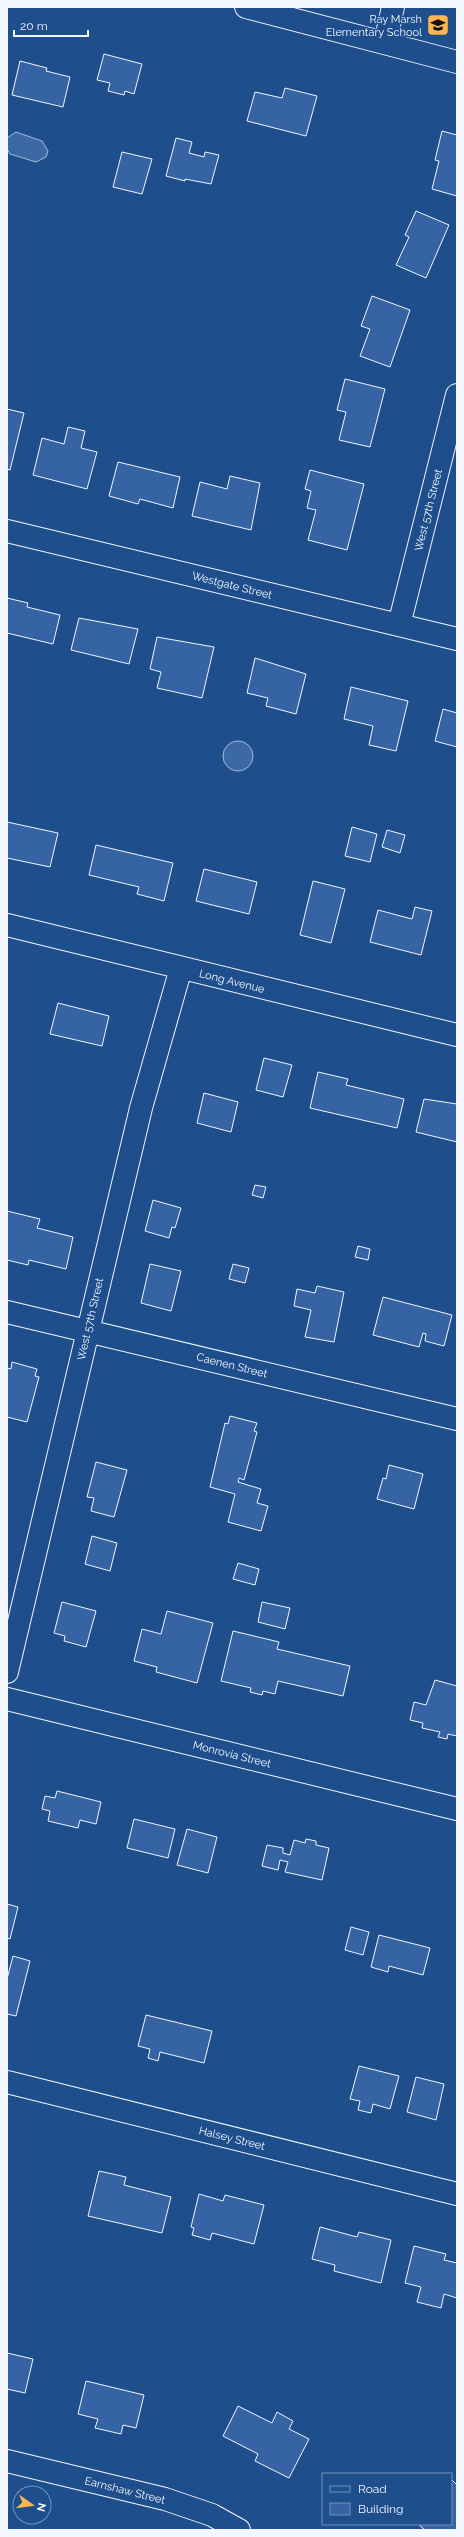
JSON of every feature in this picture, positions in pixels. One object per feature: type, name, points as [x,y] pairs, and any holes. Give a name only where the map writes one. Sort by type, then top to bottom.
[{"type":"street","points":[[246,7],[457,62]]},
{"type":"street","points":[[385,43],[393,7]]},
{"type":"street","name":"West 57th Street","points":[[399,625],[457,395]]},
{"type":"street","name":"Westgate Street","points":[[7,531],[457,639]]},
{"type":"street","name":"Long Avenue","points":[[7,925],[457,1035]]},
{"type":"street","name":"West 57th Street","points":[[7,1672],[86,1331],[141,1108],[181,968]]},
{"type":"street","name":"Caenen Street","points":[[7,1312],[457,1419]]},
{"type":"street","name":"Monrovia Street","points":[[7,1699],[457,1809]]},
{"type":"street","name":"Halsey Street","points":[[7,2082],[457,2194]]},
{"type":"street","name":"Earnshaw Street","points":[[7,2461],[165,2499],[212,2515],[239,2530]]},
{"type":"water","points":[[16,132],[42,141],[48,151],[46,157],[36,162],[10,154],[7,149],[7,138]]},
{"type":"water","points":[[238,741],[249,745],[253,756],[249,767],[238,771],[227,767],[223,756],[227,745]]},
{"type":"building","points":[[104,54],[142,64],[134,94],[125,91],[124,95],[108,91],[110,83],[97,80]]},
{"type":"building","points":[[20,61],[47,68],[46,71],[70,77],[63,107],[12,95]]},
{"type":"building","points":[[285,88],[317,96],[306,136],[247,121],[255,92],[282,98]]},
{"type":"building","points":[[442,131],[457,135],[457,196],[432,189],[439,161],[435,160]]},
{"type":"building","points":[[176,138],[192,142],[189,153],[204,157],[205,152],[219,155],[211,184],[185,179],[185,181],[166,176]]},
{"type":"building","points":[[122,152],[152,159],[142,194],[113,187]]},
{"type":"building","points":[[416,211],[449,225],[426,278],[396,265],[409,237],[405,235]]},
{"type":"building","points":[[372,296],[410,310],[390,367],[360,356],[370,329],[361,326]]},
{"type":"building","points":[[345,379],[385,389],[370,447],[339,440],[346,412],[337,410]]},
{"type":"building","points":[[7,409],[24,413],[10,470],[7,469]]},
{"type":"building","points":[[68,427],[85,431],[81,448],[97,452],[87,489],[33,475],[42,438],[64,444]]},
{"type":"building","points":[[118,462],[180,477],[173,508],[140,499],[138,504],[109,496]]},
{"type":"building","points":[[310,470],[364,484],[347,550],[308,540],[316,510],[307,508],[311,491],[305,489]]},
{"type":"building","points":[[230,476],[260,483],[251,530],[192,516],[200,482],[227,489]]},
{"type":"building","points":[[7,598],[28,603],[27,607],[60,615],[53,644],[7,633]]},
{"type":"building","points":[[79,618],[138,629],[129,664],[71,650]]},
{"type":"building","points":[[157,637],[214,647],[202,698],[157,688],[161,672],[150,669]]},
{"type":"building","points":[[255,658],[306,674],[296,714],[266,706],[268,698],[247,693]]},
{"type":"building","points":[[351,687],[408,701],[396,751],[369,745],[373,726],[344,719]]},
{"type":"building","points":[[443,709],[457,713],[457,747],[435,741]]},
{"type":"building","points":[[7,822],[58,833],[50,867],[7,858]]},
{"type":"building","points":[[352,827],[377,834],[370,862],[345,856]]},
{"type":"building","points":[[387,830],[405,835],[400,853],[382,847]]},
{"type":"building","points":[[96,845],[173,863],[164,901],[137,894],[139,887],[89,875]]},
{"type":"building","points":[[204,869],[257,882],[249,914],[196,901]]},
{"type":"building","points":[[313,881],[345,889],[331,943],[300,935]]},
{"type":"building","points":[[415,907],[432,911],[421,955],[370,942],[378,910],[412,919]]},
{"type":"building","points":[[58,1003],[109,1016],[102,1046],[50,1034]]},
{"type":"building","points":[[264,1058],[292,1065],[283,1097],[256,1090]]},
{"type":"building","points":[[318,1072],[348,1079],[346,1085],[404,1099],[397,1128],[310,1108]]},
{"type":"building","points":[[204,1093],[238,1102],[231,1132],[197,1123]]},
{"type":"building","points":[[424,1099],[457,1104],[457,1142],[416,1132]]},
{"type":"building","points":[[255,1185],[266,1187],[263,1198],[252,1195]]},
{"type":"building","points":[[153,1200],[181,1208],[175,1228],[172,1227],[169,1238],[145,1231]]},
{"type":"building","points":[[7,1211],[40,1219],[37,1228],[73,1237],[66,1269],[29,1260],[28,1265],[7,1260]]},
{"type":"building","points":[[358,1246],[370,1249],[368,1260],[355,1257]]},
{"type":"building","points":[[150,1264],[181,1271],[171,1311],[141,1303]]},
{"type":"building","points":[[233,1264],[249,1268],[245,1283],[229,1279]]},
{"type":"building","points":[[317,1286],[344,1292],[334,1342],[305,1337],[311,1310],[294,1306],[297,1289],[315,1293]]},
{"type":"building","points":[[383,1297],[452,1315],[444,1346],[425,1341],[426,1334],[423,1333],[419,1347],[373,1335]]},
{"type":"building","points":[[12,1362],[37,1369],[35,1376],[39,1377],[27,1422],[7,1417],[7,1368],[11,1369]]},
{"type":"building","points":[[230,1416],[257,1423],[254,1431],[257,1432],[244,1480],[239,1478],[238,1482],[261,1489],[257,1503],[268,1506],[261,1531],[228,1522],[235,1494],[210,1487],[225,1423],[228,1424]]},
{"type":"building","points":[[96,1462],[127,1470],[114,1517],[91,1511],[94,1498],[87,1497]]},
{"type":"building","points":[[389,1465],[423,1474],[414,1509],[377,1499],[383,1478],[386,1479]]},
{"type":"building","points":[[92,1536],[117,1543],[110,1571],[85,1564]]},
{"type":"building","points":[[238,1563],[259,1569],[255,1585],[233,1579]]},
{"type":"building","points":[[62,1602],[96,1611],[86,1647],[64,1641],[65,1636],[54,1633]]},
{"type":"building","points":[[262,1602],[290,1608],[285,1629],[258,1622]]},
{"type":"building","points":[[167,1611],[213,1623],[197,1683],[156,1672],[157,1667],[134,1661],[142,1629],[161,1634]]},
{"type":"building","points":[[233,1631],[279,1642],[277,1649],[350,1666],[343,1696],[278,1681],[275,1694],[263,1691],[262,1695],[250,1692],[251,1688],[221,1681]]},
{"type":"building","points":[[435,1680],[457,1686],[457,1736],[448,1734],[447,1739],[438,1737],[440,1732],[422,1728],[423,1723],[410,1720],[414,1702],[426,1705]]},
{"type":"building","points":[[57,1791],[101,1802],[96,1824],[80,1820],[78,1828],[48,1821],[50,1811],[42,1809],[45,1796],[55,1798]]},
{"type":"building","points":[[134,1819],[175,1829],[168,1858],[127,1848]]},
{"type":"building","points":[[187,1829],[217,1837],[208,1873],[177,1865]]},
{"type":"building","points":[[306,1839],[316,1841],[316,1845],[329,1848],[322,1880],[285,1872],[288,1862],[280,1860],[278,1870],[262,1866],[267,1845],[283,1848],[283,1853],[290,1855],[294,1840],[305,1843]]},
{"type":"building","points":[[7,1904],[18,1907],[10,1939],[7,1938]]},
{"type":"building","points":[[351,1927],[369,1932],[363,1955],[345,1950]]},
{"type":"building","points":[[379,1935],[430,1948],[423,1975],[389,1966],[388,1972],[371,1967]]},
{"type":"building","points":[[13,1956],[30,1961],[16,2016],[7,2014],[7,1979]]},
{"type":"building","points":[[146,2015],[212,2031],[204,2063],[160,2052],[158,2061],[148,2058],[150,2049],[138,2046]]},
{"type":"building","points":[[359,2066],[399,2076],[390,2109],[373,2104],[371,2113],[358,2110],[360,2101],[350,2099]]},
{"type":"building","points":[[416,2077],[444,2084],[436,2120],[407,2112]]},
{"type":"building","points":[[99,2171],[126,2177],[124,2185],[171,2197],[162,2233],[88,2216]]},
{"type":"building","points":[[199,2194],[223,2201],[225,2195],[264,2205],[254,2244],[212,2233],[210,2240],[192,2235],[194,2228],[191,2227]]},
{"type":"building","points":[[320,2227],[357,2237],[359,2232],[391,2240],[381,2283],[334,2271],[335,2265],[312,2259]]},
{"type":"building","points":[[414,2246],[446,2254],[444,2260],[457,2263],[457,2298],[444,2294],[441,2308],[417,2302],[421,2287],[405,2283]]},
{"type":"building","points":[[7,2353],[33,2359],[25,2393],[7,2389]]},
{"type":"building","points":[[86,2381],[144,2395],[136,2428],[123,2425],[121,2434],[95,2428],[98,2419],[78,2414]]},
{"type":"building","points":[[238,2406],[272,2423],[277,2412],[293,2421],[289,2429],[309,2439],[289,2478],[255,2461],[258,2454],[223,2436]]},
{"type":"building","points":[[452,2480],[457,2485],[457,2530],[425,2530],[419,2525],[452,2525]]},
{"type":"place","name":"Ray Marsh Elementary School","points":[[438,25]]}]
